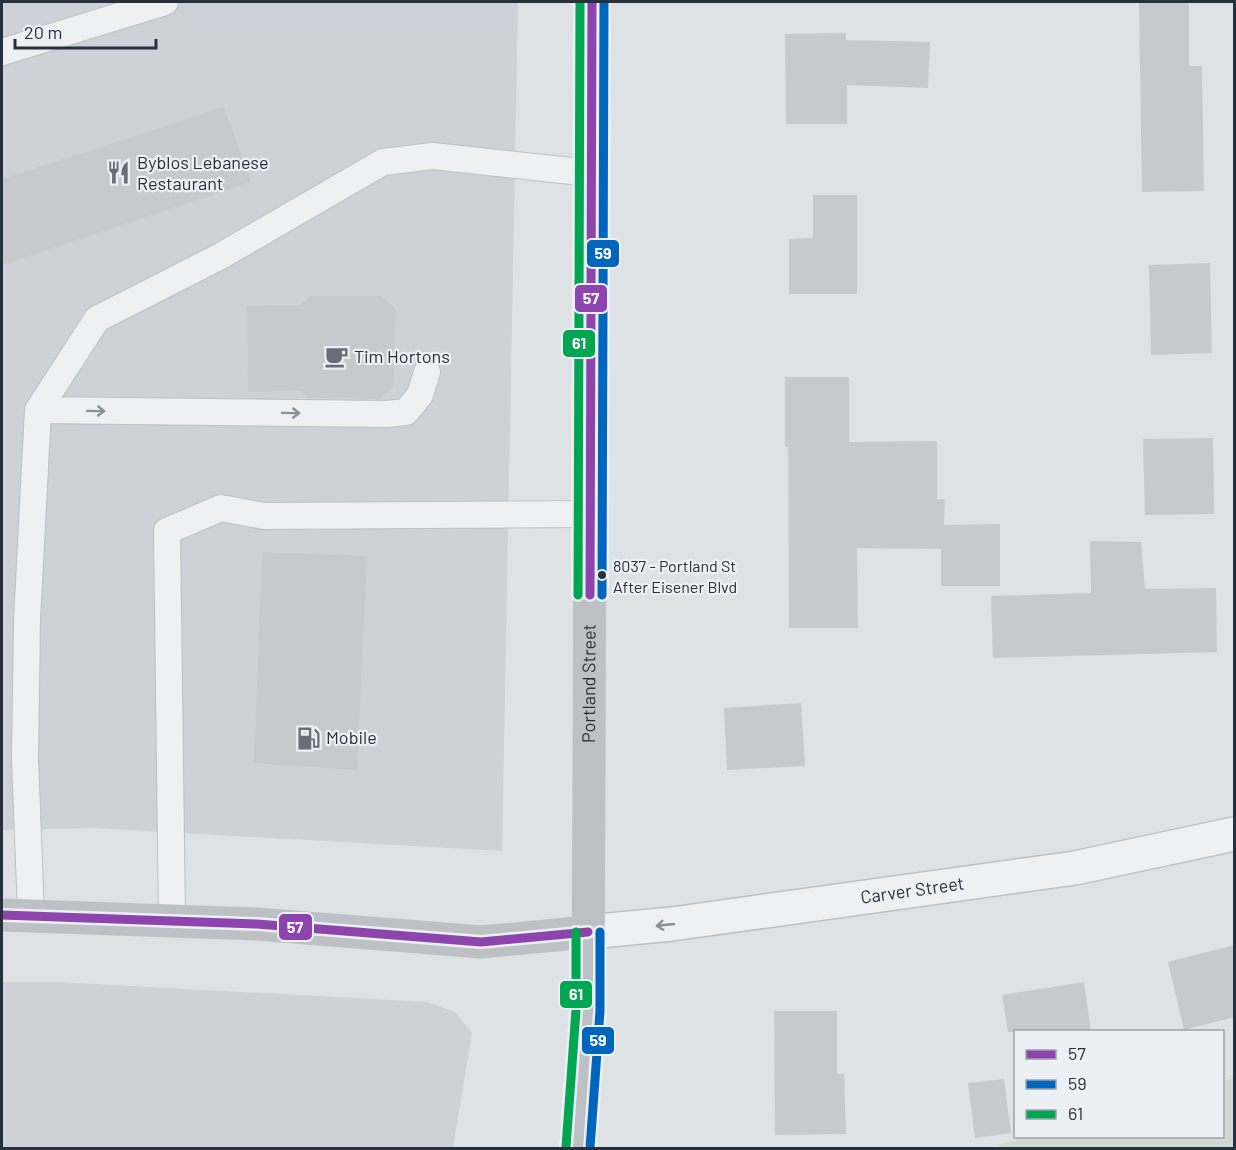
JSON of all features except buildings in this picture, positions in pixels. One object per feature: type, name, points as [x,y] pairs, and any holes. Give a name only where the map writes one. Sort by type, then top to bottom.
[{"type":"main road","name":"Portland Street","points":[[578,1149],[588,1010],[592,2]]},
{"type":"main road","points":[[16,915],[258,924],[481,942],[588,932]]},
{"type":"street","name":"Carver Street","points":[[588,932],[1075,868],[1234,834]]},
{"type":"lane","points":[[2,52],[165,2]]},
{"type":"lane","points":[[16,915],[25,758],[27,620],[38,410],[97,319],[219,257],[383,162],[433,156],[590,173]]},
{"type":"lane","points":[[38,410],[386,414],[406,412],[420,395],[427,372]]},
{"type":"lane","points":[[172,921],[166,531],[221,508],[264,516],[591,514]]},
{"type":"shaded area","points":[[2,2],[518,2],[502,851],[94,828],[2,830]]},
{"type":"shaded area","points":[[2,982],[57,982],[428,1002],[455,1012],[472,1033],[453,1148],[2,1148]]},
{"type":"shaded area","points":[[1234,1078],[1234,1148],[997,1148],[998,1145],[1025,1138],[1224,1138],[1224,1081]]},
{"type":"transit line","name":"61","points":[[578,595],[580,2]]},
{"type":"transit line","name":"57","points":[[590,595],[592,2]]},
{"type":"transit line","name":"59","points":[[602,595],[604,2]]},
{"type":"transit line","name":"57","points":[[2,915],[257,924],[481,942],[588,932]]},
{"type":"transit line","name":"61","points":[[566,1147],[576,1010],[576,932]]},
{"type":"transit line","name":"59","points":[[590,1148],[600,1011],[600,932]]},
{"type":"place","name":"Byblos Lebanese Restaurant","points":[[119,173]]},
{"type":"place","name":"Tim Hortons","points":[[336,357]]},
{"type":"place","name":"8037 - Portland St After Eisener Blvd","points":[[602,575]]},
{"type":"place","name":"Mobile","points":[[308,738]]}]
